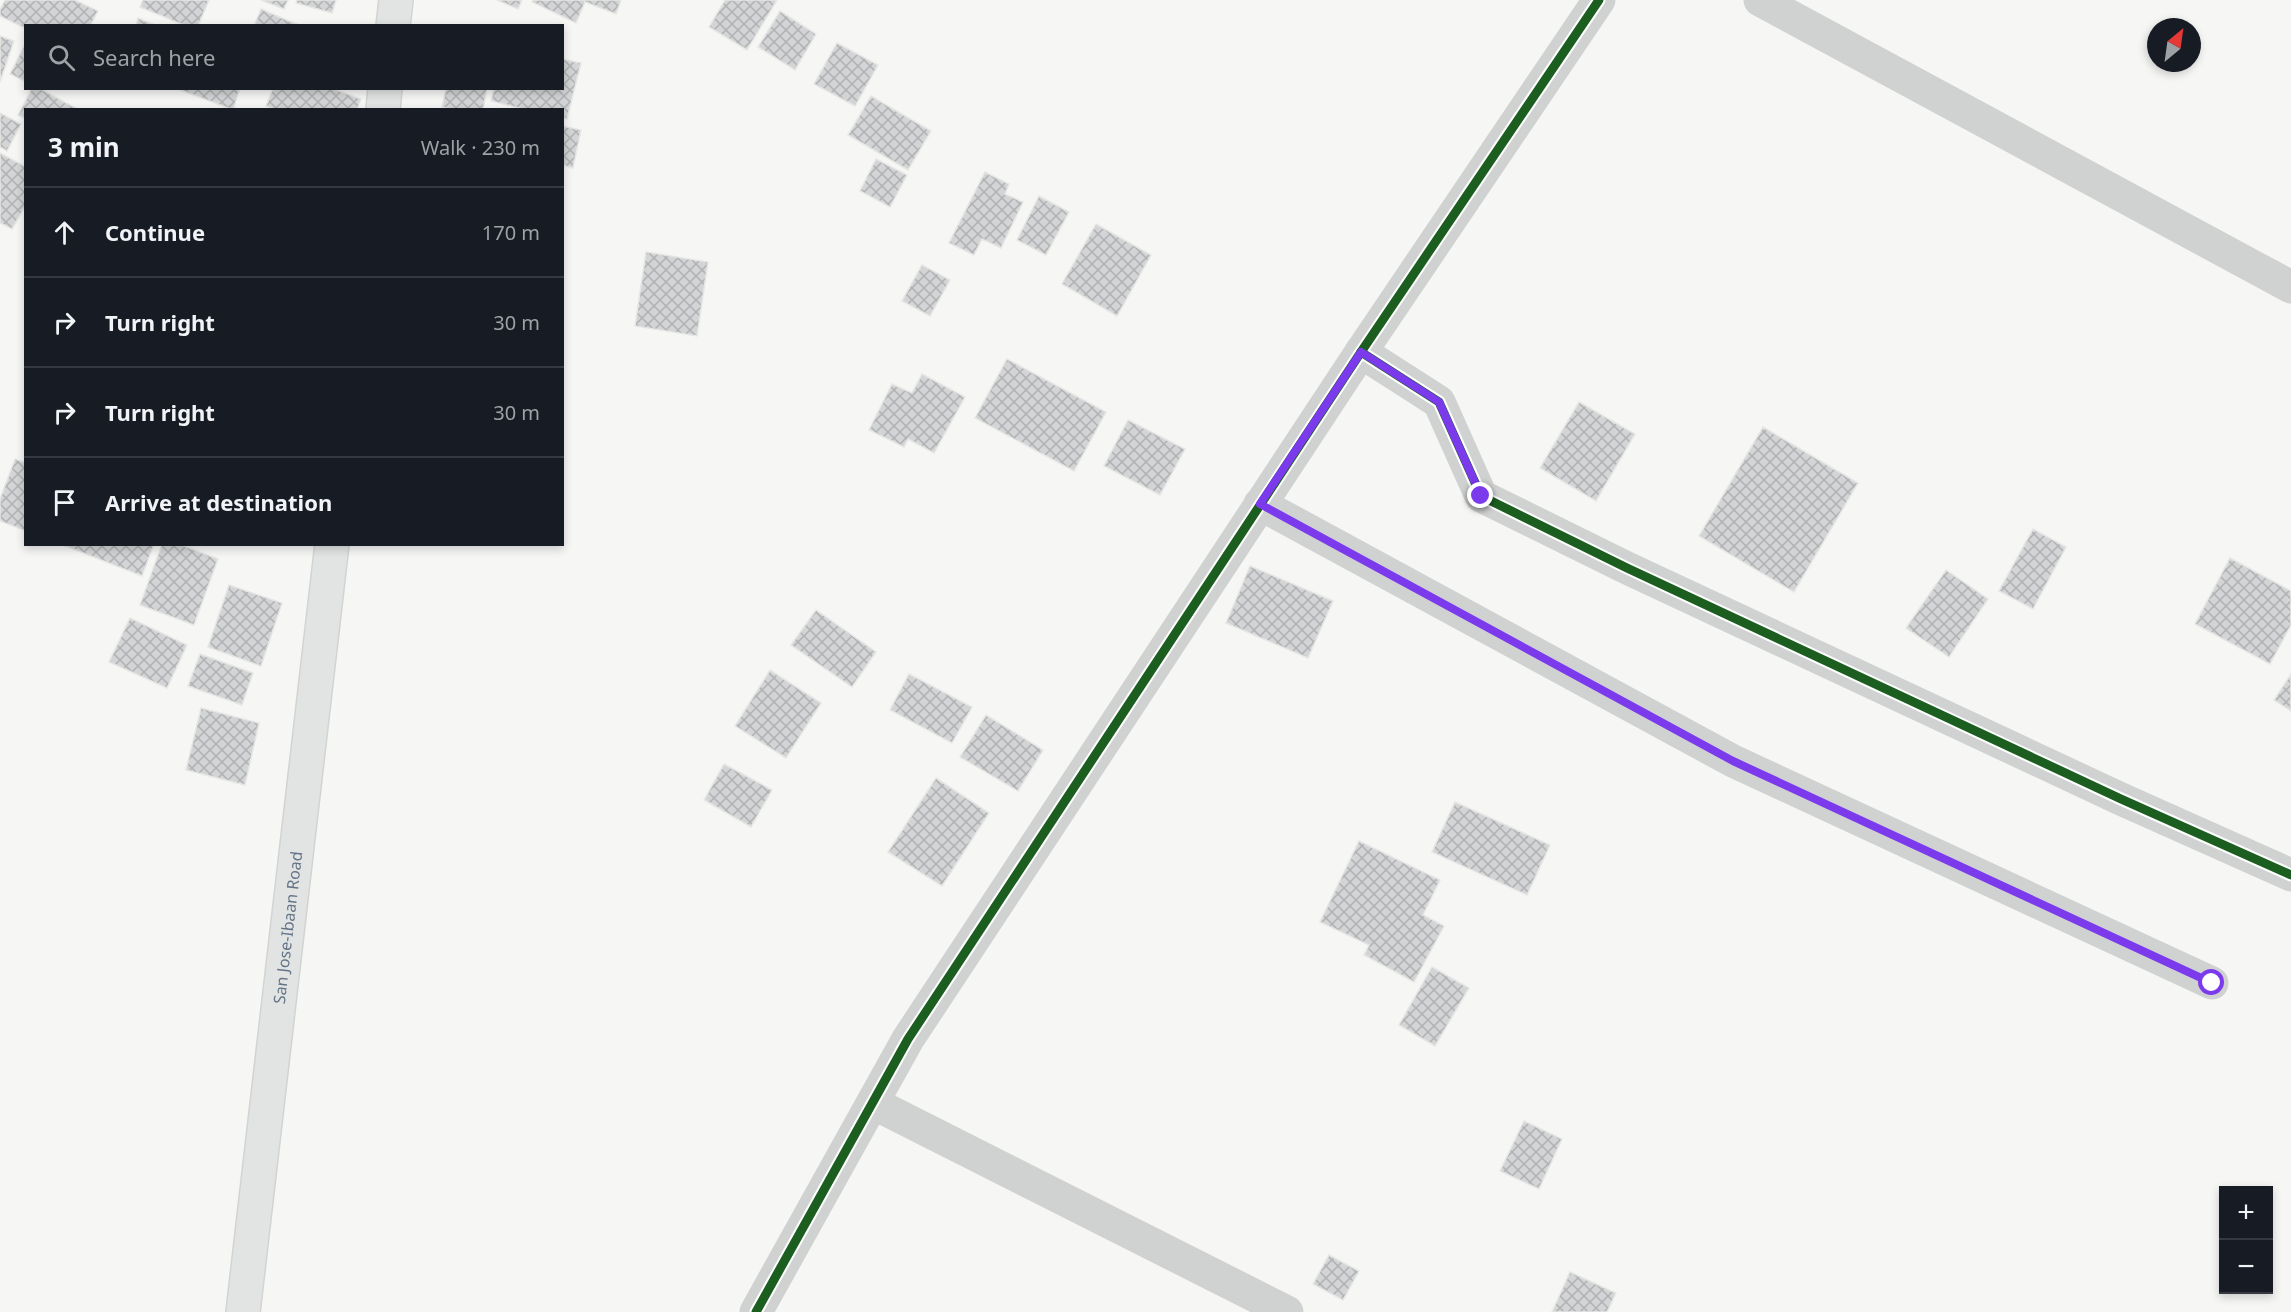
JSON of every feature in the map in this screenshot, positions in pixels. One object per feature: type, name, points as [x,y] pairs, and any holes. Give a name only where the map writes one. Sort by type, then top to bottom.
[{"type":"main road","points":[[393,24],[396,0]]},
{"type":"main road","points":[[383,108],[385,90]]},
{"type":"main road","name":"San Jose-Ibaan Road","points":[[243,1312],[332,546]]},
{"type":"street","points":[[756,1312],[908,1039],[1361,352],[1599,0]]},
{"type":"street","points":[[1760,0],[2291,287]]},
{"type":"street","points":[[1361,352],[1439,402],[1481,496],[1648,578],[2110,794],[2291,875]]},
{"type":"street","points":[[1260,504],[1733,761],[2212,983]]},
{"type":"street","points":[[873,1103],[1287,1312]]},
{"type":"building","points":[[5,0],[75,0],[98,11],[91,24],[24,24],[24,28],[0,16]]},
{"type":"building","points":[[143,0],[209,0],[199,24],[181,24],[140,7]]},
{"type":"building","points":[[261,0],[288,0],[284,9]]},
{"type":"building","points":[[297,0],[336,0],[332,13],[296,3]]},
{"type":"building","points":[[497,0],[522,0],[518,9]]},
{"type":"building","points":[[533,0],[621,0],[616,14],[585,2],[576,23],[532,2]]},
{"type":"building","points":[[725,0],[777,0],[747,50],[709,27]]},
{"type":"building","points":[[261,9],[296,24],[255,24]]},
{"type":"building","points":[[780,11],[816,34],[795,70],[758,47]]},
{"type":"building","points":[[138,18],[152,24],[136,24]]},
{"type":"building","points":[[0,36],[14,41],[0,82]]},
{"type":"building","points":[[837,43],[878,65],[855,106],[814,84]]},
{"type":"building","points":[[24,46],[24,81],[10,74]]},
{"type":"building","points":[[564,59],[581,63],[567,119],[564,118],[564,108],[519,108],[491,101],[494,90],[564,90]]},
{"type":"building","points":[[31,90],[43,90],[75,108],[24,108],[24,118],[18,115]]},
{"type":"building","points":[[180,90],[239,90],[234,108],[228,108]]},
{"type":"building","points":[[272,90],[336,90],[361,99],[358,108],[272,108],[266,106]]},
{"type":"building","points":[[446,90],[487,90],[483,108],[442,107]]},
{"type":"building","points":[[871,96],[931,131],[908,170],[848,135]]},
{"type":"building","points":[[0,113],[21,124],[7,151],[0,147]]},
{"type":"building","points":[[564,126],[581,130],[573,168],[564,166]]},
{"type":"building","points":[[0,153],[24,166],[24,208],[12,229],[0,223]]},
{"type":"building","points":[[876,159],[907,175],[890,207],[860,191]]},
{"type":"building","points":[[985,172],[1009,184],[1005,194],[1023,202],[1001,248],[982,239],[974,255],[949,243]]},
{"type":"building","points":[[1039,196],[1069,212],[1046,255],[1017,240]]},
{"type":"building","points":[[1096,224],[1151,255],[1117,316],[1062,284]]},
{"type":"building","points":[[646,252],[708,262],[697,336],[635,326]]},
{"type":"building","points":[[922,265],[950,280],[930,316],[902,301]]},
{"type":"building","points":[[1007,359],[1106,412],[1074,471],[975,418]]},
{"type":"building","points":[[922,374],[965,397],[934,453],[908,439],[904,447],[869,430],[892,384],[912,393]]},
{"type":"building","points":[[1579,402],[1635,434],[1596,501],[1540,468]]},
{"type":"building","points":[[1128,420],[1185,449],[1160,495],[1104,466]]},
{"type":"building","points":[[1763,427],[1858,483],[1794,592],[1699,536]]},
{"type":"building","points":[[15,459],[24,462],[24,530],[0,521],[0,499]]},
{"type":"building","points":[[2033,529],[2066,547],[2033,609],[1999,591]]},
{"type":"building","points":[[65,546],[153,546],[142,576]]},
{"type":"building","points":[[161,546],[184,546],[218,559],[194,625],[140,605]]},
{"type":"building","points":[[2230,558],[2291,591],[2291,625],[2270,664],[2195,624]]},
{"type":"building","points":[[1250,566],[1333,601],[1308,658],[1226,623]]},
{"type":"building","points":[[1946,570],[1988,599],[1949,657],[1906,628]]},
{"type":"building","points":[[229,585],[282,603],[261,666],[208,647]]},
{"type":"building","points":[[816,610],[876,652],[852,687],[791,645]]},
{"type":"building","points":[[130,618],[187,645],[167,688],[109,662]]},
{"type":"building","points":[[200,654],[253,673],[242,705],[188,686]]},
{"type":"building","points":[[770,670],[821,703],[786,758],[735,726]]},
{"type":"building","points":[[909,674],[972,707],[952,743],[890,710]]},
{"type":"building","points":[[2291,674],[2291,711],[2274,700]]},
{"type":"building","points":[[201,708],[259,723],[245,785],[186,770]]},
{"type":"building","points":[[986,715],[1043,750],[1018,791],[960,757]]},
{"type":"building","points":[[724,764],[772,790],[751,827],[704,800]]},
{"type":"building","points":[[936,778],[989,813],[942,886],[888,852]]},
{"type":"building","points":[[1455,802],[1550,845],[1527,895],[1432,852]]},
{"type":"building","points":[[1359,841],[1440,880],[1423,915],[1444,926],[1414,982],[1364,955],[1369,945],[1320,922]]},
{"type":"building","points":[[1432,967],[1469,988],[1435,1046],[1399,1025]]},
{"type":"building","points":[[1524,1121],[1562,1139],[1539,1189],[1500,1171]]},
{"type":"building","points":[[1329,1255],[1359,1271],[1343,1300],[1313,1284]]},
{"type":"building","points":[[1570,1272],[1616,1293],[1607,1312],[1552,1312]]},
{"type":"cycle path","points":[[756,1312],[908,1039],[1361,352],[1599,0]]},
{"type":"cycle path","points":[[1361,352],[1439,402],[1481,496],[1627,568],[2121,799],[2291,875]]},
{"type":"route","points":[[1481,496],[1439,402],[1361,352],[1260,504],[1733,761],[2212,983]]}]
